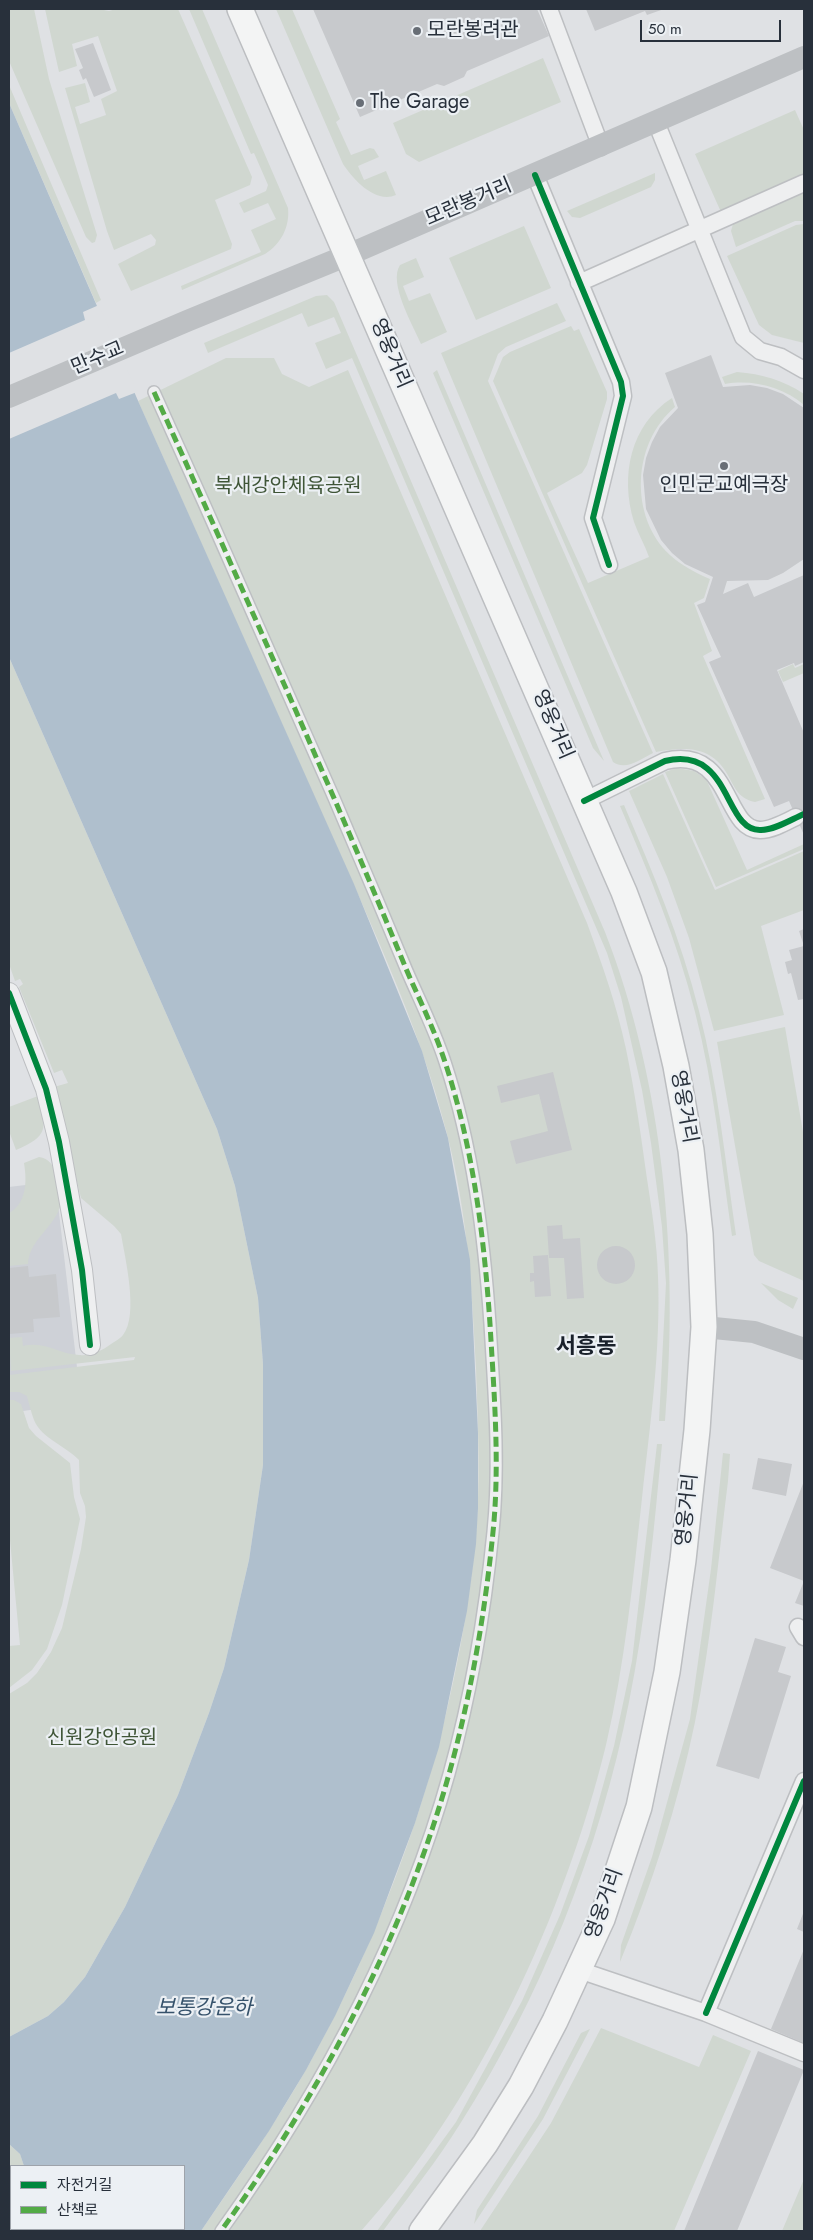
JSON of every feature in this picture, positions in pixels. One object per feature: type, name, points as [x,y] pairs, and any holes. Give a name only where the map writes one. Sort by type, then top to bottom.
[{"type":"main road","name":"영웅거리","points":[[240,9],[624,892],[654,972],[674,1057],[691,1150],[700,1234],[704,1327],[697,1430],[683,1560],[667,1672],[650,1763],[639,1807],[602,1919],[579,1970],[521,2086],[485,2144],[426,2230]]},
{"type":"main road","name":"모란봉거리","points":[[187,321],[348,255],[804,58]]},
{"type":"main road","name":"만수교","points":[[9,397],[187,321]]},
{"type":"main road","points":[[704,1327],[754,1332],[804,1349]]},
{"type":"street","points":[[549,9],[601,147]]},
{"type":"street","points":[[656,122],[743,338],[760,351],[781,357],[804,370]]},
{"type":"street","points":[[535,175],[621,382],[623,396],[593,518],[609,565]]},
{"type":"street","points":[[579,283],[804,183]]},
{"type":"street","points":[[154,392],[373,886],[446,1064],[464,1130],[482,1226],[492,1357],[495,1460],[494,1528],[476,1662],[449,1776],[413,1883],[375,1972],[350,2022],[316,2086],[248,2194],[221,2231]]},
{"type":"street","points":[[584,800],[665,761],[679,758],[692,760],[709,769],[721,784],[741,822],[751,829],[762,830],[796,817]]},
{"type":"street","points":[[9,993],[46,1090],[59,1142],[82,1270],[90,1345]]},
{"type":"street","points":[[706,2013],[804,1781]]},
{"type":"street","points":[[579,1970],[706,2013],[804,2053]]},
{"type":"shaded area","points":[[42,1183],[58,1204],[78,1376],[51,1407],[9,1413],[9,1187]]},
{"type":"green space","points":[[9,9],[34,9],[49,79],[97,235],[95,242],[92,243],[86,237],[9,61]]},
{"type":"green space","points":[[45,9],[99,9],[109,11],[116,9],[178,9],[252,177],[250,185],[215,200],[232,244],[231,249],[131,291],[118,264],[155,245],[156,240],[151,234],[114,250],[65,88],[85,83],[90,102],[75,107],[80,124],[106,115],[101,99],[117,91],[98,36],[72,44],[77,66],[59,72]]},
{"type":"green space","points":[[189,9],[202,9],[288,208],[288,222],[280,240],[265,254],[182,290],[181,286],[261,252],[251,230],[276,219],[268,203],[244,213],[239,203],[266,191],[268,185],[254,153],[251,154]]},
{"type":"green space","points":[[276,9],[292,9],[340,119],[336,122],[351,155],[370,148],[374,149],[379,157],[358,166],[364,180],[386,171],[396,195],[388,197],[373,193],[359,183],[343,164]]},
{"type":"green space","points":[[543,58],[561,102],[419,162],[406,154],[393,123]]},
{"type":"green space","points":[[9,85],[101,300],[96,303],[9,103]]},
{"type":"green space","points":[[795,110],[804,130],[804,176],[721,212],[695,154]]},
{"type":"green space","points":[[655,173],[655,180],[651,187],[580,218],[572,217],[567,211]]},
{"type":"green space","points":[[804,192],[804,221],[795,221],[736,247],[731,231],[733,224]]},
{"type":"green space","points":[[804,224],[804,343],[772,335],[759,325],[727,256],[796,225]]},
{"type":"green space","points":[[524,226],[551,288],[476,320],[449,258]]},
{"type":"green space","points":[[416,258],[424,277],[403,286],[409,301],[430,293],[447,332],[421,344],[403,304],[397,282],[397,273],[400,265]]},
{"type":"green space","points":[[327,295],[334,302],[605,932],[625,990],[641,1049],[654,1111],[668,1235],[669,1360],[665,1421],[659,1421],[666,1283],[662,1227],[642,1090],[621,997],[607,953],[352,358],[326,369],[315,343],[341,333],[334,317],[308,327],[302,313],[208,353],[204,343],[316,296]]},
{"type":"green space","points":[[557,303],[566,321],[506,347],[498,354],[488,381],[653,753],[628,765],[613,762],[441,353]]},
{"type":"green space","points":[[571,326],[574,331],[579,329],[607,392],[607,399],[587,465],[582,473],[547,493],[588,583],[649,557],[634,522],[630,505],[629,470],[632,453],[646,422],[672,398],[675,407],[661,422],[650,440],[644,460],[641,480],[642,501],[647,521],[657,539],[670,555],[710,579],[704,598],[694,603],[712,651],[703,656],[765,799],[755,802],[740,795],[719,763],[704,752],[676,749],[656,752],[493,381],[503,357],[510,352]]},
{"type":"green space","name":"북새강안체육공원","points":[[226,358],[274,358],[282,374],[309,387],[348,370],[587,923],[609,985],[622,1033],[638,1114],[657,1264],[659,1304],[654,1387],[628,1622],[613,1714],[588,1809],[567,1874],[541,1939],[512,2003],[479,2065],[443,2125],[403,2180],[361,2231],[201,2231],[283,2108],[308,2066],[340,2005],[369,1943],[395,1879],[418,1814],[437,1748],[453,1681],[466,1613],[475,1545],[478,1435],[473,1309],[468,1250],[454,1163],[422,1051],[372,926],[138,401]]},
{"type":"green space","points":[[437,370],[604,761],[593,748],[433,373]]},
{"type":"green space","points":[[737,372],[755,374],[780,381],[804,394],[804,405],[787,393],[767,386],[746,383],[725,384],[722,377]]},
{"type":"green space","name":"신원강안공원","points":[[9,657],[217,1129],[235,1186],[258,1298],[263,1364],[263,1465],[249,1560],[224,1668],[178,1795],[125,1907],[85,1977],[64,2002],[48,2016],[9,2037],[9,1694],[27,1683],[37,1673],[51,1652],[62,1628],[81,1549],[86,1517],[85,1506],[80,1493],[79,1460],[48,1437],[37,1426],[27,1396],[19,1392],[9,1392],[9,1375],[134,1360],[135,1357],[11,1371],[9,1338],[22,1337],[23,1346],[39,1345],[71,1354],[83,1355],[92,1354],[104,1349],[119,1339],[128,1326],[130,1286],[121,1234],[81,1198],[54,1087],[68,1083],[62,1070],[54,1073],[19,987],[23,984],[20,979],[15,981],[9,964]]},
{"type":"green space","points":[[793,664],[795,668],[804,664],[804,673],[783,682],[778,671]]},
{"type":"green space","points":[[677,768],[694,771],[706,779],[747,870],[804,844],[804,849],[716,887],[665,772]]},
{"type":"green space","points":[[663,774],[715,890],[804,851],[804,910],[761,926],[784,1015],[714,1031],[689,938],[667,877],[629,791]]},
{"type":"green space","points":[[624,805],[656,881],[692,984],[706,1039],[716,1095],[736,1235],[732,1236],[712,1095],[702,1040],[688,985],[652,882],[620,806]]},
{"type":"green space","points":[[785,1027],[804,1138],[804,1281],[759,1261],[754,1255],[717,1042]]},
{"type":"green space","points":[[38,1096],[43,1116],[43,1130],[35,1140],[16,1150],[9,1131],[9,1107]]},
{"type":"green space","points":[[39,1157],[46,1159],[54,1168],[61,1203],[54,1219],[33,1247],[28,1264],[9,1266],[9,1213],[15,1209],[22,1198],[25,1184],[24,1163]]},
{"type":"green space","points":[[761,1283],[798,1298],[793,1309],[778,1300]]},
{"type":"green space","points":[[9,1400],[14,1400],[21,1404],[29,1428],[36,1436],[70,1463],[74,1497],[80,1519],[62,1605],[47,1649],[32,1670],[9,1688],[9,1646],[20,1645],[9,1530]]},
{"type":"green space","points":[[657,1444],[662,1444],[656,1509],[645,1606],[635,1670],[617,1757],[602,1813],[584,1867],[564,1921],[541,1974],[489,2075],[460,2124],[432,2165],[383,2231],[377,2231],[456,2122],[522,2001],[560,1915],[589,1836],[614,1746],[632,1661]]},
{"type":"green space","points":[[723,1453],[730,1454],[728,1481],[710,1632],[695,1722],[681,1783],[663,1844],[643,1904],[620,1962],[621,1945],[652,1857],[690,1719],[711,1569]]},
{"type":"green space","points":[[601,2028],[699,2067],[713,2035],[751,2051],[674,2231],[480,2231],[551,2123]]},
{"type":"green space","points":[[590,2029],[543,2119],[474,2224],[477,2210],[538,2116],[581,2033]]},
{"type":"green space","points":[[9,2144],[20,2154],[24,2165],[10,2165],[10,2230],[24,2230],[9,2231]]},
{"type":"green space","points":[[804,2179],[804,2231],[782,2231]]},
{"type":"water","name":"보통강운하","points":[[9,103],[139,403],[354,884],[422,1051],[448,1138],[470,1260],[478,1433],[476,1544],[467,1611],[439,1747],[415,1823],[374,1933],[335,2016],[306,2070],[269,2131],[201,2231],[23,2231],[185,2230],[185,2165],[24,2165],[20,2154],[9,2144],[9,2037],[48,2016],[64,2002],[85,1977],[125,1907],[178,1795],[224,1668],[249,1560],[263,1465],[263,1364],[258,1298],[235,1186],[217,1129],[9,657]]},
{"type":"pier","points":[[99,305],[137,392],[119,399],[116,393],[9,439],[9,353],[85,320],[83,312]]},
{"type":"building","points":[[313,9],[537,9],[549,36],[467,71],[464,77],[444,86],[437,84],[360,117]]},
{"type":"building","points":[[586,9],[664,9],[647,15],[645,11],[595,31]]},
{"type":"building","points":[[93,43],[111,90],[94,97],[86,78],[83,80],[79,70],[83,68],[75,49]]},
{"type":"building","name":"인민군교예극장","points":[[711,355],[723,387],[750,385],[767,388],[783,394],[804,408],[804,559],[783,573],[768,580],[727,581],[723,594],[748,583],[754,597],[804,575],[804,662],[795,666],[794,663],[777,670],[804,733],[804,835],[789,801],[774,807],[709,662],[721,657],[697,605],[705,602],[713,577],[685,564],[672,553],[661,540],[646,509],[643,475],[646,458],[660,427],[678,408],[665,373]]},
{"type":"building","points":[[804,929],[804,946],[799,931]]},
{"type":"building","points":[[804,946],[804,999],[798,1000],[791,973],[788,974],[785,962],[792,960],[789,950]]},
{"type":"building","points":[[553,1072],[572,1150],[516,1164],[510,1141],[548,1131],[539,1094],[501,1103],[497,1086]]},
{"type":"building","points":[[562,1225],[563,1239],[580,1238],[584,1298],[567,1299],[564,1258],[549,1258],[547,1226]]},
{"type":"building","points":[[616,1246],[629,1252],[635,1265],[629,1278],[616,1284],[603,1278],[597,1265],[603,1252]]},
{"type":"building","points":[[548,1255],[551,1296],[535,1297],[534,1281],[530,1282],[530,1273],[534,1273],[533,1256]]},
{"type":"building","points":[[28,1266],[29,1277],[56,1274],[60,1317],[33,1319],[34,1332],[9,1334],[9,1268]]},
{"type":"building","points":[[758,1458],[792,1464],[786,1496],[752,1489]]},
{"type":"building","points":[[804,1481],[804,1581],[770,1568]]},
{"type":"building","points":[[804,1581],[804,1606],[795,1603]]},
{"type":"building","points":[[755,1638],[786,1647],[778,1672],[791,1676],[759,1779],[716,1766]]},
{"type":"building","points":[[804,1911],[804,1932],[797,1929]]},
{"type":"building","points":[[804,1949],[804,2043],[771,2029]]},
{"type":"building","points":[[758,2051],[804,2070],[737,2231],[684,2231]]},
{"type":"marked path","points":[[154,392],[334,798],[432,1027],[445,1062],[463,1126],[481,1225],[490,1324],[496,1428],[495,1506],[490,1562],[481,1623],[457,1744],[430,1835],[408,1896],[383,1955],[355,2013],[292,2125],[221,2231]]},
{"type":"cycle path","points":[[535,175],[621,382],[623,396],[593,518],[609,565]]},
{"type":"cycle path","points":[[584,801],[665,761],[687,759],[703,765],[715,776],[739,818],[749,827],[766,830],[804,814]]},
{"type":"cycle path","points":[[9,993],[46,1089],[59,1142],[82,1270],[90,1345]]},
{"type":"cycle path","points":[[706,2013],[804,1781]]},
{"type":"place","name":"모란봉려관","points":[[417,31]]},
{"type":"place","name":"The Garage","points":[[360,103]]},
{"type":"place","name":"인민군교예극장","points":[[724,466]]},
{"type":"district","name":"서흥동","points":[[586,1348]]}]
